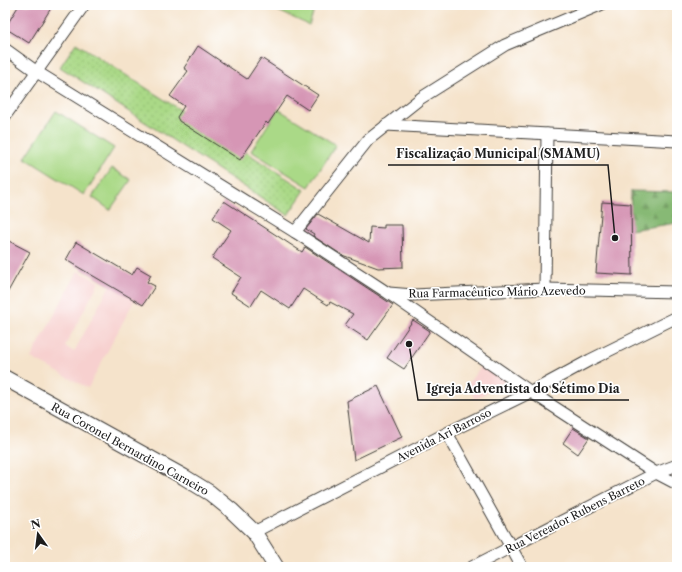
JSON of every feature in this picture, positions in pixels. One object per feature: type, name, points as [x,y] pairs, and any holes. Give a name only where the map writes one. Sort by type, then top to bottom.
[{"type":"main road","name":"Rua Coronel Bernardino Carneiro","points":[[5,378],[210,493],[231,510],[254,532],[276,567]]},
{"type":"street","points":[[5,116],[83,5]]},
{"type":"street","points":[[295,232],[368,140],[421,98],[505,44],[600,5]]},
{"type":"street","points":[[5,50],[37,72],[295,232],[388,293],[531,392],[656,473],[677,484]]},
{"type":"street","points":[[386,126],[677,141]]},
{"type":"street","points":[[545,289],[547,134]]},
{"type":"street","name":"Rua Farmacêutico Mário Azevedo","points":[[388,293],[413,295],[545,289],[677,292]]},
{"type":"street","name":"Avenida Ari Barroso","points":[[254,532],[677,317]]},
{"type":"street","points":[[448,433],[522,567]]},
{"type":"street","name":"Rua Vereador Rubens Barreto","points":[[472,567],[656,473],[677,465]]},
{"type":"shaded area","points":[[78,271],[99,282],[65,346],[74,352],[110,285],[135,299],[88,388],[31,358]]},
{"type":"shaded area","points":[[485,361],[510,379],[475,399],[467,385]]},
{"type":"green space","points":[[265,5],[316,5],[309,25]]},
{"type":"green space","points":[[76,43],[305,190],[288,215],[60,67]]},
{"type":"green space","points":[[278,109],[336,145],[309,187],[251,151]]},
{"type":"green space","points":[[56,111],[114,148],[84,195],[25,158]]},
{"type":"green space","points":[[112,168],[131,180],[110,210],[92,197]]},
{"type":"green space","points":[[631,191],[677,192],[677,223],[630,230]]},
{"type":"building","points":[[19,5],[53,5],[29,43],[5,28]]},
{"type":"building","points":[[198,46],[247,79],[261,58],[318,95],[308,110],[287,96],[268,124],[266,122],[240,160],[179,121],[177,117],[184,106],[170,96],[188,71],[184,68]]},
{"type":"building","points":[[224,201],[302,252],[305,247],[393,305],[368,340],[345,325],[353,314],[330,302],[328,305],[303,289],[290,309],[261,290],[251,306],[231,293],[241,277],[212,258],[231,230],[213,218]]},
{"type":"building","points":[[602,202],[631,204],[632,275],[596,273]]},
{"type":"building","points":[[318,214],[369,243],[370,227],[384,228],[384,225],[402,225],[403,267],[378,268],[342,255],[313,236],[314,234],[306,229]]},
{"type":"building","points":[[5,239],[30,252],[5,297]]},
{"type":"building","points":[[76,242],[132,275],[137,267],[151,275],[147,282],[155,286],[143,305],[66,260]]},
{"type":"building","points":[[413,320],[430,331],[404,369],[387,358]]},
{"type":"building","points":[[378,386],[402,437],[354,460],[347,401]]},
{"type":"building","points":[[573,428],[589,438],[578,454],[563,443]]},
{"type":"place","name":"Fiscalização Municipal (SMAMU)","points":[[615,238]]},
{"type":"place","name":"Igreja Adventista do Sétimo Dia","points":[[409,344]]}]
